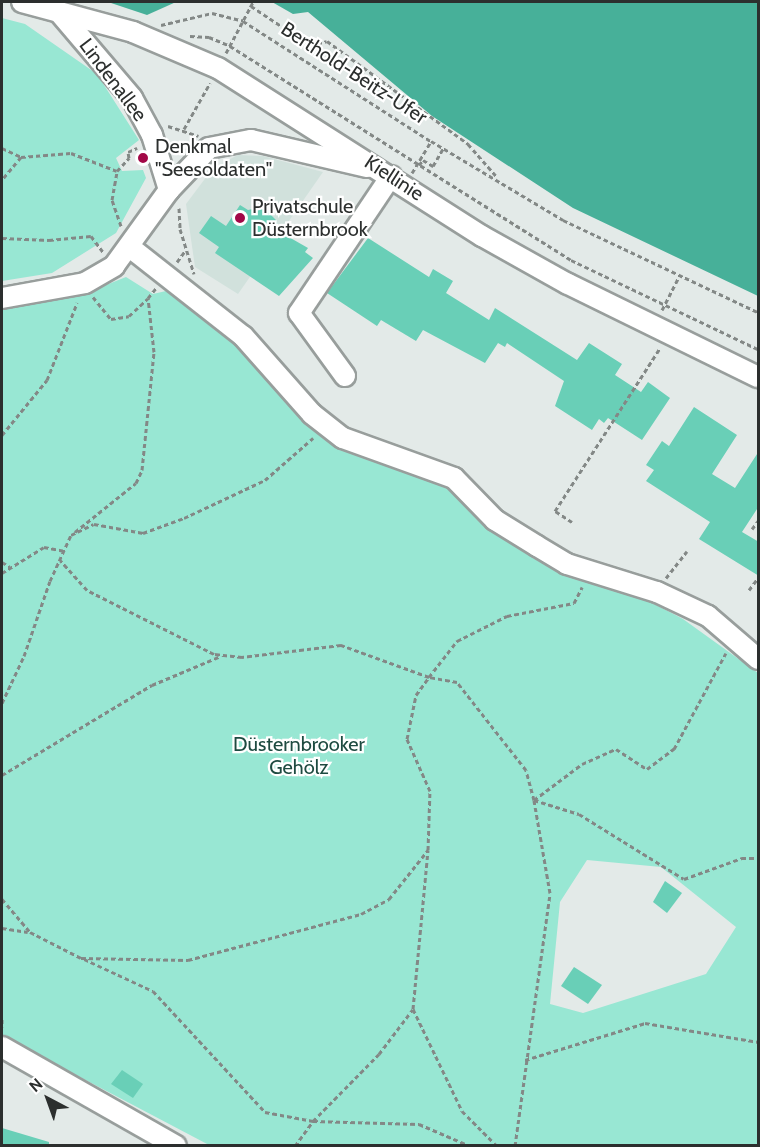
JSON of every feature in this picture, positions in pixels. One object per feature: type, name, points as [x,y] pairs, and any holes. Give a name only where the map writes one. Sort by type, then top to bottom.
[{"type":"street","name":"Kiellinie","points":[[22,2],[133,32],[218,68],[482,236],[669,334],[759,376]]},
{"type":"street","name":"Lindenallee","points":[[58,11],[107,65],[149,141],[169,190]]},
{"type":"street","points":[[2,298],[85,284],[114,266],[130,248],[169,190],[209,148],[251,140],[387,174],[299,313],[345,376]]},
{"type":"street","points":[[130,248],[243,336],[326,427],[361,447],[454,478],[495,520],[567,564],[657,592],[708,616],[759,659]]},
{"type":"street","points":[[2,1047],[176,1146]]},
{"type":"path","points":[[184,130],[252,4]]},
{"type":"path","name":"Berthold-Beitz-Ufer","points":[[252,4],[310,45],[327,41],[468,144],[500,181]]},
{"type":"path","name":"Berthold-Beitz-Ufer","points":[[149,27],[212,13],[243,21],[443,149],[563,220],[759,312]]},
{"type":"path","points":[[322,104],[571,260],[759,349]]},
{"type":"path","points":[[130,248],[112,200],[117,171],[129,158],[132,147],[140,151],[168,126],[202,138],[209,148]]},
{"type":"path","points":[[418,165],[431,141]]},
{"type":"path","points":[[2,148],[21,157],[71,153],[117,171]]},
{"type":"path","points":[[418,165],[423,160],[433,166],[443,149]]},
{"type":"path","points":[[2,180],[21,157]]},
{"type":"path","points":[[169,190],[179,205],[185,251],[201,289],[194,299]]},
{"type":"path","points":[[2,238],[49,240],[91,236],[114,266]]},
{"type":"path","points":[[665,304],[681,275]]},
{"type":"path","points":[[85,284],[111,319],[129,316],[165,277]]},
{"type":"path","points":[[2,435],[47,380],[85,284]]},
{"type":"path","points":[[2,703],[24,656],[71,535],[136,483],[142,470],[154,352],[148,298]]},
{"type":"path","points":[[572,522],[555,512],[669,334]]},
{"type":"path","points":[[71,535],[94,524],[143,532],[184,518],[265,480],[326,427]]},
{"type":"path","points":[[752,529],[759,521]]},
{"type":"path","points":[[2,573],[44,547],[64,551]]},
{"type":"path","points":[[657,592],[687,551]]},
{"type":"path","points":[[60,560],[87,590],[222,655],[242,657],[341,645],[429,677],[457,682],[526,770],[534,800],[550,893],[532,1044],[525,1060],[515,1146]]},
{"type":"path","points":[[2,562],[10,567]]},
{"type":"path","points":[[497,1146],[462,1111],[413,1010],[428,850],[430,790],[407,739],[416,695],[457,641],[497,621],[574,603],[589,572]]},
{"type":"path","points":[[749,590],[759,578]]},
{"type":"path","points":[[534,800],[582,764],[615,749],[647,769],[674,749],[734,640]]},
{"type":"path","points":[[2,775],[152,685],[222,655]]},
{"type":"path","points":[[534,800],[579,814],[684,879],[742,858],[759,858]]},
{"type":"path","points":[[81,958],[188,960],[361,914],[389,899],[428,850]]},
{"type":"path","points":[[2,899],[30,932]]},
{"type":"path","points":[[2,928],[30,932],[153,991],[265,1112],[313,1121],[419,1124],[470,1146]]},
{"type":"path","points":[[295,1146],[313,1121],[379,1054],[413,1010]]},
{"type":"path","points":[[2,1019],[2,1028]]},
{"type":"path","points":[[525,1060],[645,1023],[759,1042]]},
{"type":"shaded area","points":[[108,2],[176,2],[147,15]]},
{"type":"shaded area","points":[[272,2],[758,2],[758,296],[573,208],[432,116],[308,12],[293,14]]},
{"type":"shaded area","name":"Privatschule Düsternbrook","points":[[238,155],[263,156],[323,172],[238,294],[195,267],[186,204],[213,168]]},
{"type":"green space","points":[[2,18],[25,24],[97,74],[139,140],[116,158],[122,171],[143,170],[146,178],[116,233],[52,273],[2,281]]},
{"type":"green space","name":"Düsternbrooker Gehölz","points":[[126,277],[153,294],[166,291],[241,344],[333,441],[448,488],[492,529],[520,547],[560,567],[641,597],[683,619],[758,673],[758,1145],[209,1145],[2,1036],[2,307],[101,287]],"holes":[[[587,860],[661,867],[736,927],[706,974],[583,1013],[550,1004],[560,902]]]},
{"type":"building","points":[[240,205],[248,210],[261,207],[267,211],[276,220],[280,232],[308,248],[305,252],[313,258],[279,296],[215,253],[219,247],[199,233],[211,216],[226,226]]},
{"type":"building","points":[[368,238],[429,277],[433,269],[453,281],[446,293],[489,320],[495,308],[577,360],[589,343],[622,364],[615,375],[641,392],[648,382],[670,398],[642,440],[608,418],[604,423],[599,419],[592,430],[555,406],[564,381],[507,343],[505,347],[498,343],[485,363],[423,330],[416,341],[381,320],[377,326],[327,293]]},
{"type":"building","points":[[694,407],[737,435],[712,474],[735,488],[759,451],[759,506],[742,532],[759,542],[759,576],[699,539],[710,522],[646,481],[654,470],[646,465],[662,441],[669,446]]},
{"type":"building","points":[[665,881],[682,893],[667,913],[653,902]]},
{"type":"building","points":[[574,967],[602,985],[588,1004],[561,986]]},
{"type":"building","points":[[122,1070],[143,1084],[133,1098],[111,1084]]},
{"type":"building","points":[[2,1128],[49,1142],[49,1146],[2,1146]]},
{"type":"place","name":"Denkmal \"Seesoldaten\"","points":[[143,158]]},
{"type":"place","name":"Privatschule Düsternbrook","points":[[240,218]]}]
